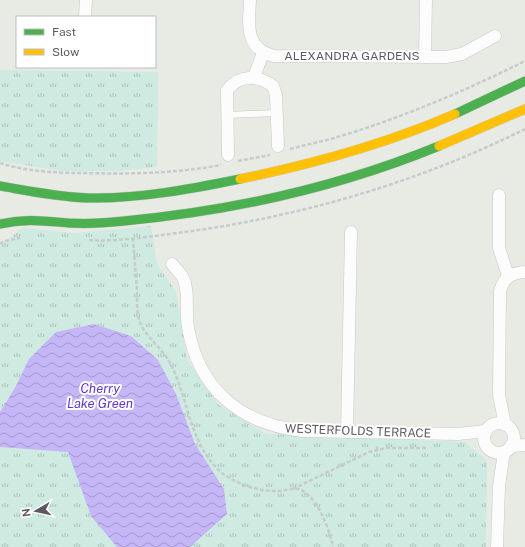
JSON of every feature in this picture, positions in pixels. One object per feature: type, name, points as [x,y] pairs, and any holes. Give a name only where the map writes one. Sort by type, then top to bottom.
[{"type":"main road","points":[[0,186],[59,196],[89,198],[166,192],[233,182],[324,160],[402,136],[486,101],[525,81]]},
{"type":"main road","points":[[0,224],[33,219],[70,223],[94,223],[154,218],[220,208],[265,199],[317,187],[414,157],[482,130],[525,109]]},
{"type":"street","points":[[85,16],[86,0]]},
{"type":"street","points":[[250,0],[250,36],[255,46],[263,53],[254,77]]},
{"type":"street","points":[[425,56],[426,0]]},
{"type":"street","name":"ALEXANDRA GARDENS","points":[[263,53],[274,56],[446,57],[462,54],[495,36]]},
{"type":"street","points":[[228,160],[226,115],[227,90],[240,79],[254,77],[273,86],[276,95],[280,150]]},
{"type":"street","points":[[499,194],[499,248],[508,276]]},
{"type":"street","points":[[347,432],[351,232]]},
{"type":"street","name":"WESTERFOLDS TERRACE","points":[[172,264],[182,276],[186,296],[187,325],[196,359],[210,382],[222,396],[245,415],[259,422],[282,429],[302,431],[458,434],[488,438]]},
{"type":"street","points":[[497,547],[499,486],[509,444],[499,395],[500,291],[502,284],[508,276],[514,273],[525,272]]},
{"type":"street","points":[[499,395],[488,438],[499,486]]},
{"type":"street","points":[[488,438],[501,423],[505,425]]},
{"type":"street","points":[[488,438],[509,444],[525,444]]},
{"type":"street","points":[[509,444],[525,438]]},
{"type":"lane","points":[[226,115],[277,113]]},
{"type":"path","points":[[0,164],[60,174],[154,174],[280,150],[344,135],[410,112],[446,98],[525,61]]},
{"type":"path","points":[[333,547],[325,520],[306,494],[298,489],[266,490],[234,480],[221,473],[205,453],[192,425],[184,396],[174,370],[168,359],[139,320],[133,238],[166,235],[241,223],[325,204],[435,169],[525,129]]},
{"type":"green space","points":[[0,70],[158,72],[157,167],[119,171],[62,171],[0,161]]},
{"type":"green space","points":[[151,226],[157,264],[176,291],[187,359],[219,405],[266,434],[465,442],[487,461],[486,547],[0,547],[0,246],[22,228],[75,233]]},
{"type":"water","name":"Cherry Lake Green","points":[[94,324],[131,336],[158,360],[176,394],[195,444],[224,489],[227,514],[190,547],[117,547],[91,516],[68,452],[0,447],[0,412],[16,386],[29,359],[56,332]]},
{"type":"traffic: fast","points":[[455,114],[525,81]]},
{"type":"traffic: fast","points":[[0,224],[27,221],[76,223],[117,222],[164,217],[244,204],[363,174],[439,146]]},
{"type":"traffic: fast","points":[[0,186],[44,194],[88,198],[107,198],[164,193],[240,179]]},
{"type":"traffic: slow","points":[[439,146],[525,109]]},
{"type":"traffic: slow","points":[[240,179],[295,167],[376,144],[455,114]]}]
